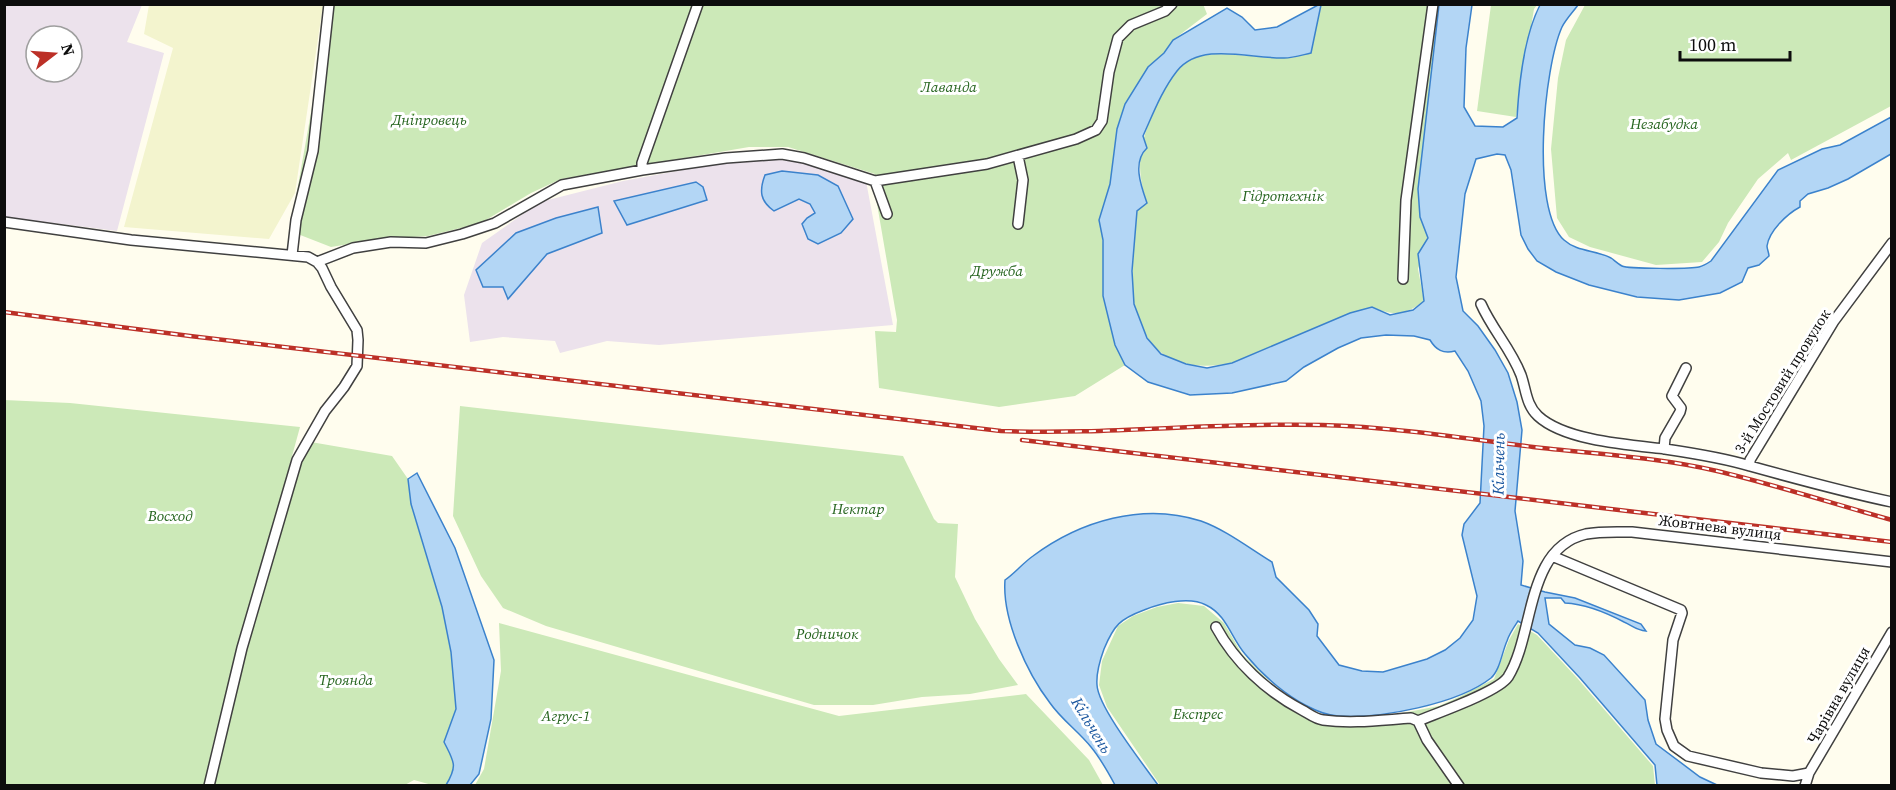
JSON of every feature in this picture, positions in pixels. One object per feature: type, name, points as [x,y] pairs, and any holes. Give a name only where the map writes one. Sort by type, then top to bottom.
[{"type":"street","points":[[292,255],[296,220],[313,151],[329,4]]},
{"type":"street","points":[[642,170],[642,163],[698,4]]},
{"type":"street","points":[[317,262],[353,248],[392,242],[426,243],[462,234],[495,223],[562,185],[642,170],[726,158],[782,154],[804,158],[875,181],[987,165],[1076,139],[1096,129],[1102,121],[1109,72],[1118,38],[1131,25],[1165,11],[1172,4]]},
{"type":"street","points":[[1403,279],[1406,200],[1433,4]]},
{"type":"street","points":[[1018,156],[1023,180],[1018,224]]},
{"type":"street","points":[[875,181],[887,214]]},
{"type":"street","points":[[4,222],[131,240],[308,257],[317,262],[357,330],[357,366],[326,411],[297,460],[242,648],[209,786]]},
{"type":"street","name":"3-й Мостовий провулок","points":[[1481,304],[1487,318],[1515,361],[1522,377],[1526,398],[1541,419],[1577,436],[1664,449],[1750,466],[1750,460],[1834,321],[1892,243]]},
{"type":"street","points":[[1664,449],[1665,438],[1681,408],[1672,396],[1686,368]]},
{"type":"street","points":[[1750,466],[1892,502]]},
{"type":"street","name":"Жовтнева вулиця","points":[[1552,556],[1562,546],[1584,534],[1610,532],[1892,562]]},
{"type":"street","points":[[1418,721],[1491,690],[1507,678],[1525,635],[1536,586],[1545,565],[1552,556],[1681,610],[1682,614],[1673,640],[1665,719],[1674,746],[1688,756],[1761,773],[1793,776],[1809,773]]},
{"type":"street","points":[[1216,627],[1226,644],[1266,687],[1290,704],[1320,720],[1362,722],[1411,718],[1418,721],[1426,740],[1459,786]]},
{"type":"street","name":"Чарівна вулиця","points":[[1804,786],[1809,773],[1892,632]]},
{"type":"shaded area","points":[[5,4],[142,5],[127,42],[164,53],[117,231],[5,217]]},
{"type":"shaded area","points":[[775,159],[826,167],[866,181],[893,325],[659,345],[607,341],[560,353],[555,341],[503,337],[470,342],[464,295],[482,243],[540,202],[623,181],[726,162]]},
{"type":"green space","points":[[1203,4],[1207,14],[1173,40],[1164,53],[1148,67],[1125,104],[1117,129],[1110,184],[1100,220],[1115,345],[1125,365],[1075,396],[999,407],[879,388],[875,331],[896,332],[897,320],[872,184],[875,174],[788,147],[749,147],[561,179],[531,193],[481,223],[428,236],[380,239],[331,247],[290,231],[330,5]]},
{"type":"green space","points":[[149,5],[323,5],[295,193],[269,239],[124,227],[173,48],[144,34]]},
{"type":"green space","name":"Гідротехнік","points":[[1321,5],[1439,5],[1418,189],[1420,217],[1428,238],[1418,269],[1424,301],[1411,310],[1399,313],[1372,307],[1232,363],[1204,366],[1178,362],[1156,348],[1148,338],[1134,302],[1133,268],[1137,211],[1147,203],[1141,179],[1140,158],[1148,126],[1163,92],[1176,71],[1188,61],[1197,57],[1221,54],[1287,58],[1310,53]]},
{"type":"green space","points":[[1491,5],[1537,5],[1534,9],[1516,117],[1477,111]]},
{"type":"green space","name":"Незабудка","points":[[1585,5],[1891,5],[1891,106],[1791,160],[1788,153],[1758,179],[1728,223],[1719,242],[1702,262],[1656,265],[1590,247],[1569,237],[1557,218],[1551,149],[1558,78],[1566,40]]},
{"type":"green space","name":"Восход","points":[[4,400],[70,403],[300,427],[213,744],[204,785],[5,785]]},
{"type":"green space","points":[[460,406],[903,456],[934,519],[938,523],[958,524],[955,577],[975,619],[1018,685],[970,694],[922,697],[873,705],[814,705],[546,626],[503,608],[481,576],[453,516]]},
{"type":"green space","name":"Троянда","points":[[305,441],[392,456],[408,479],[411,504],[442,607],[451,652],[456,709],[444,742],[453,764],[452,773],[446,785],[432,785],[414,780],[403,786],[207,786]]},
{"type":"green space","name":"Експрес","points":[[1178,603],[1204,606],[1224,623],[1242,654],[1277,689],[1299,704],[1336,719],[1392,715],[1439,706],[1494,679],[1509,640],[1518,624],[1537,635],[1653,766],[1655,785],[1160,785],[1107,707],[1099,685],[1102,661],[1118,626],[1133,616],[1157,607]]},
{"type":"green space","name":"Агрус-1","points":[[499,623],[839,716],[1026,694],[1089,760],[1103,785],[475,785],[484,769],[501,671]]},
{"type":"water","name":"Кільчень","points":[[1321,5],[1311,53],[1284,58],[1227,54],[1199,56],[1187,62],[1177,71],[1154,111],[1143,136],[1147,148],[1140,160],[1139,174],[1147,203],[1137,211],[1132,271],[1134,304],[1147,338],[1161,354],[1186,364],[1207,368],[1232,363],[1350,313],[1372,307],[1390,315],[1413,310],[1424,301],[1418,254],[1428,238],[1420,217],[1418,189],[1439,5],[1472,5],[1466,48],[1464,107],[1475,126],[1503,127],[1517,118],[1526,45],[1540,5],[1578,5],[1562,27],[1550,73],[1544,137],[1547,199],[1553,224],[1564,240],[1575,247],[1605,255],[1622,266],[1684,268],[1707,264],[1778,170],[1822,149],[1840,145],[1891,117],[1891,154],[1848,179],[1808,194],[1800,201],[1800,207],[1784,218],[1771,235],[1767,246],[1769,256],[1759,265],[1748,268],[1742,282],[1720,293],[1679,300],[1637,297],[1589,285],[1556,272],[1537,261],[1521,235],[1511,170],[1505,155],[1497,154],[1476,159],[1465,194],[1456,277],[1463,311],[1478,326],[1508,373],[1517,402],[1522,430],[1515,511],[1523,561],[1521,585],[1575,598],[1641,624],[1646,631],[1596,610],[1565,603],[1561,598],[1545,598],[1549,624],[1575,645],[1590,648],[1604,655],[1645,700],[1648,720],[1656,744],[1700,777],[1717,785],[1657,785],[1655,765],[1538,633],[1518,621],[1509,636],[1494,675],[1477,687],[1418,708],[1375,715],[1338,716],[1322,713],[1306,706],[1273,683],[1240,648],[1219,615],[1206,605],[1192,601],[1175,601],[1136,613],[1123,620],[1111,634],[1100,662],[1097,685],[1099,695],[1113,721],[1158,785],[1115,785],[1095,752],[1059,714],[1033,677],[1012,628],[1005,595],[1005,580],[1033,556],[1071,533],[1113,518],[1135,514],[1179,516],[1201,521],[1228,534],[1272,562],[1276,577],[1309,610],[1318,624],[1317,636],[1339,665],[1362,671],[1383,672],[1427,659],[1445,650],[1460,638],[1473,620],[1477,596],[1462,535],[1464,524],[1480,503],[1484,426],[1481,401],[1468,371],[1455,351],[1440,350],[1430,340],[1414,336],[1386,335],[1361,338],[1304,367],[1286,381],[1232,393],[1190,395],[1148,382],[1125,365],[1115,345],[1103,296],[1103,240],[1099,220],[1110,184],[1117,129],[1125,104],[1148,67],[1164,53],[1173,40],[1227,8],[1242,17],[1255,30],[1277,27]]},
{"type":"water","points":[[782,171],[818,175],[838,186],[853,219],[841,233],[818,244],[808,239],[802,224],[815,213],[810,204],[799,199],[774,211],[763,199],[762,186],[765,175]]},
{"type":"water","points":[[696,182],[703,187],[707,200],[627,225],[614,201]]},
{"type":"water","points":[[598,207],[602,233],[547,254],[508,299],[503,287],[483,287],[476,270],[516,233],[556,218]]},
{"type":"water","points":[[417,473],[455,548],[494,660],[491,719],[479,774],[470,785],[446,785],[452,773],[453,764],[444,742],[456,709],[451,652],[442,607],[411,504],[408,479]]},
{"type":"railway","points":[[4,312],[1001,431],[1041,432],[1242,425],[1322,425],[1402,430],[1694,466],[1761,482],[1892,520]]},
{"type":"railway","points":[[1022,440],[1892,542]]},
{"type":"park label","name":"Лаванда","points":[[949,86]]},
{"type":"park label","name":"Дніпровець","points":[[429,119]]},
{"type":"park label","name":"Дружба","points":[[997,270]]},
{"type":"park label","name":"Нектар","points":[[858,508]]},
{"type":"park label","name":"Родничок","points":[[827,633]]}]
